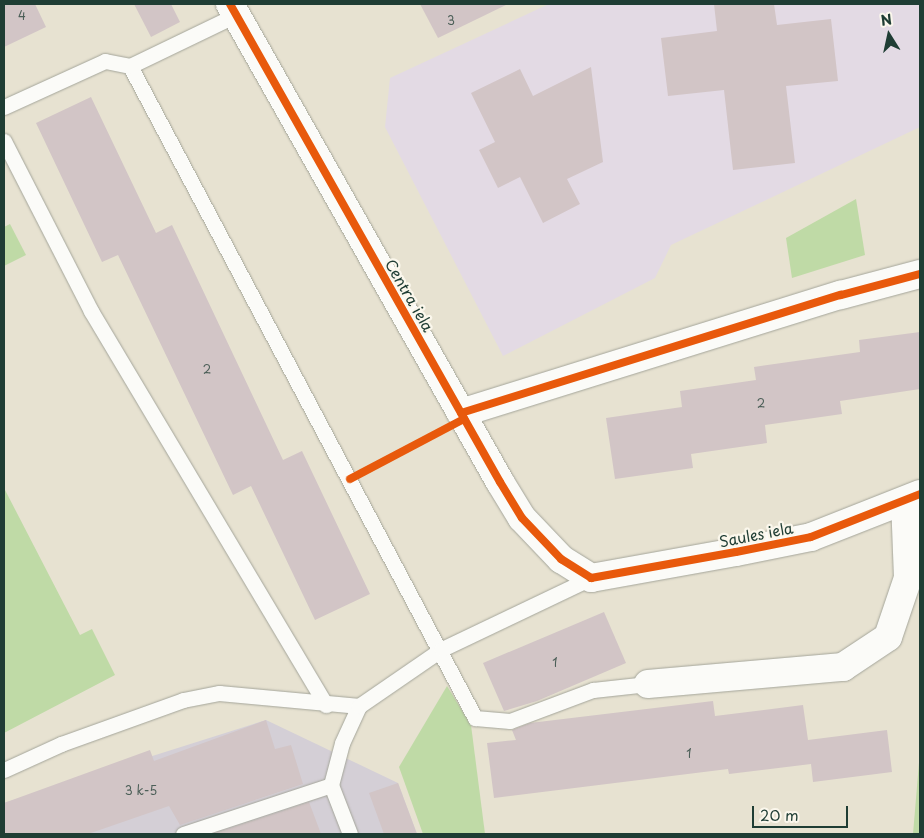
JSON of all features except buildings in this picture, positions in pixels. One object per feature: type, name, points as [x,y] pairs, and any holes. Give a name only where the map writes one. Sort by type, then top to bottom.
[{"type":"street","name":"Centra iela","points":[[233,9],[522,518],[561,558],[591,578]]},
{"type":"street","points":[[461,413],[841,294],[920,274]]},
{"type":"street","points":[[648,684],[843,667],[888,637],[908,578],[912,498]]},
{"type":"street","name":"Saules iela","points":[[591,578],[811,537],[912,498]]},
{"type":"lane","points":[[4,108],[105,61],[130,66],[233,9]]},
{"type":"lane","points":[[130,66],[442,649],[475,718],[510,721],[593,690],[648,684]]},
{"type":"lane","points":[[4,141],[91,311],[326,705]]},
{"type":"lane","points":[[350,834],[331,785],[342,743],[359,706],[442,649],[591,578]]},
{"type":"lane","points":[[4,770],[61,744],[183,700],[219,693],[326,705],[359,706]]},
{"type":"lane","points":[[183,834],[206,831],[331,785]]},
{"type":"shaded area","points":[[549,4],[920,4],[920,127],[671,245],[655,278],[503,356],[385,127],[390,78]]},
{"type":"shaded area","points":[[266,720],[398,783],[417,834],[4,834],[4,803]]},
{"type":"green space","points":[[856,199],[865,255],[792,278],[786,238]]},
{"type":"green space","points":[[10,224],[26,255],[4,266],[4,227]]},
{"type":"green space","points":[[4,488],[80,635],[92,629],[115,675],[4,733]]},
{"type":"green space","points":[[447,686],[471,725],[485,834],[423,834],[399,767]]},
{"type":"green space","points":[[920,751],[920,834],[913,834]]},
{"type":"cycle path","points":[[230,4],[500,482],[522,518],[561,559],[591,578],[736,552],[811,537],[920,494]]},
{"type":"cycle path","points":[[461,413],[841,295],[920,274]]},
{"type":"cycle path","points":[[350,479],[464,419]]}]
